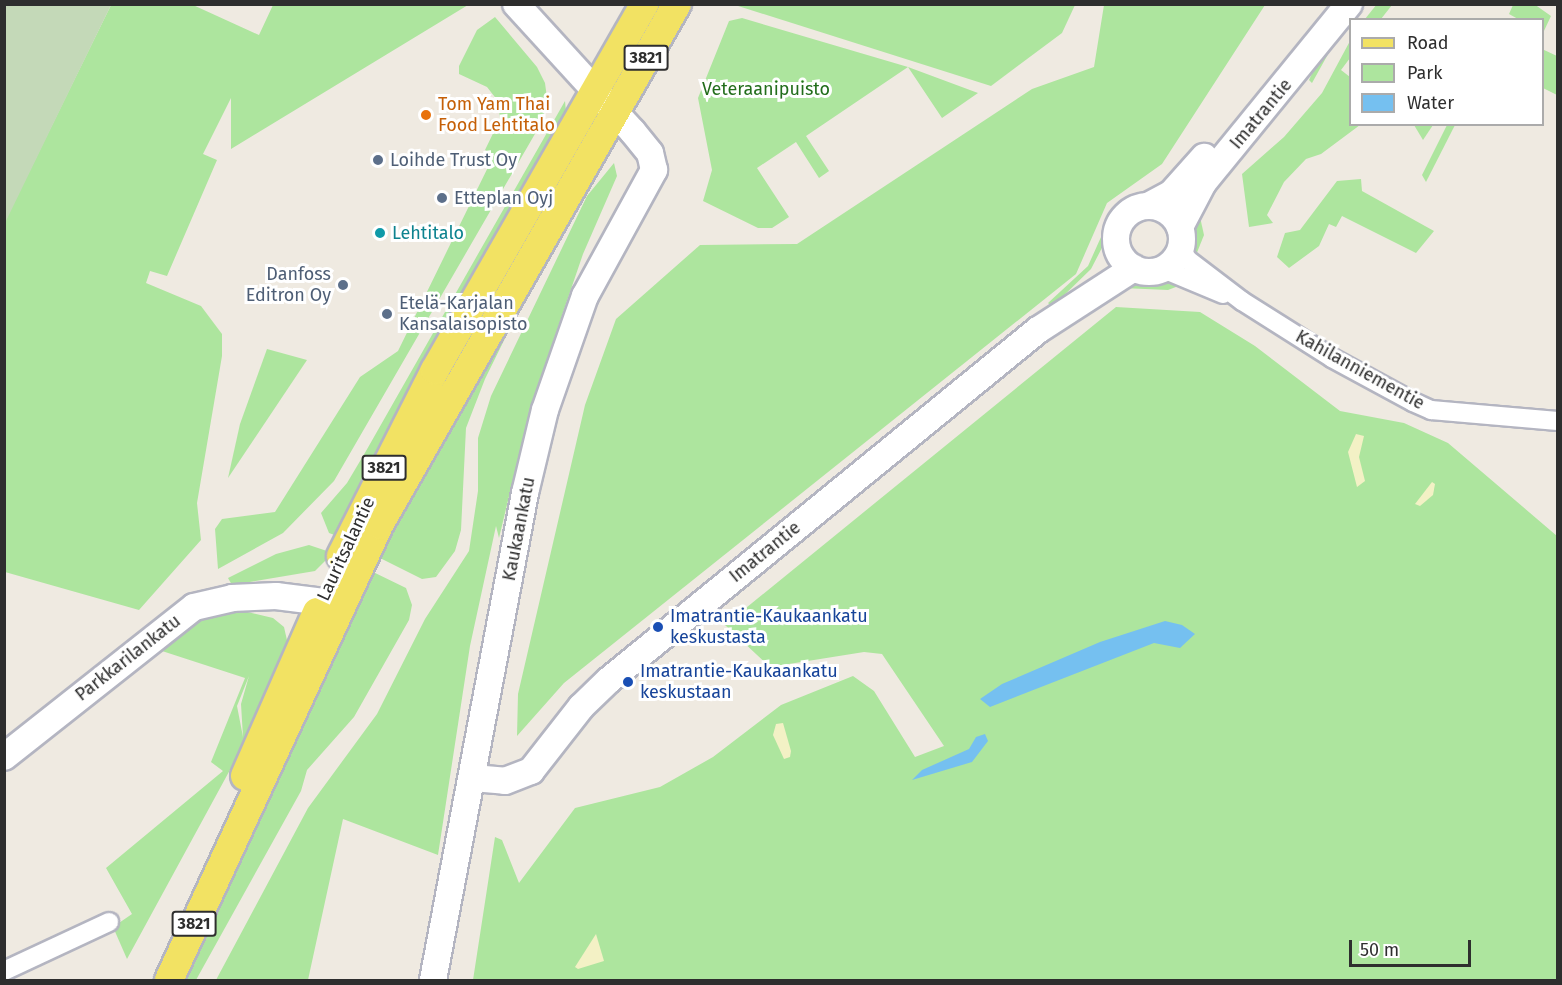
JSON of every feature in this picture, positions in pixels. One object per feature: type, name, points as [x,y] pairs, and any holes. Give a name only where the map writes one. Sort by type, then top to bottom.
[{"type":"main road","name":"3821","points":[[604,100],[645,4]]},
{"type":"main road","name":"3821","points":[[604,100],[677,4]]},
{"type":"main road","name":"Lauritsalantie","points":[[170,981],[219,867],[260,789],[331,603],[401,483],[604,100]]},
{"type":"street","name":"Kaukaankatu","points":[[433,981],[525,493],[545,410],[585,296],[654,170],[650,153],[516,4]]},
{"type":"street","name":"Imatrantie","points":[[1148,206],[1171,194],[1183,181],[1330,4]]},
{"type":"street","name":"Imatrantie","points":[[1180,238],[1203,183],[1349,4]]},
{"type":"street","points":[[1148,206],[1168,212],[1180,238],[1163,269],[1148,272],[1134,268],[1117,246],[1124,219],[1148,206]]},
{"type":"street","name":"Kahilanniementie","points":[[1180,238],[1188,260],[1242,301],[1332,358],[1431,410],[1557,421]]},
{"type":"street","name":"Imatrantie","points":[[1063,311],[1117,246]]},
{"type":"street","name":"Imatrantie","points":[[472,778],[505,781],[531,771],[581,707],[609,680],[1063,311],[1134,268]]},
{"type":"street","name":"Kahilanniementie","points":[[1163,269],[1242,301]]},
{"type":"street","name":"Parkkarilankatu","points":[[4,758],[194,607],[232,598],[276,596],[331,603]]},
{"type":"street","points":[[4,971],[109,922]]},
{"type":"green space","points":[[1377,4],[1392,5],[1382,18],[1366,18]]},
{"type":"green space","points":[[1534,4],[1551,16],[1544,31],[1544,18],[1516,18],[1509,14],[1513,5]]},
{"type":"green space","points":[[4,5],[111,5],[5,223]]},
{"type":"green space","points":[[111,5],[193,5],[259,35],[273,5],[468,5],[231,149],[231,98],[203,154],[217,160],[167,276],[150,271],[146,283],[201,306],[222,334],[222,356],[197,503],[201,540],[139,610],[5,572],[4,223]]},
{"type":"green space","points":[[735,5],[1075,5],[1062,33],[991,86]]},
{"type":"green space","points":[[1104,5],[1265,5],[1162,164],[1107,203],[1076,274],[564,683],[517,736],[518,694],[585,405],[616,319],[700,245],[797,244],[1032,89],[1094,67]]},
{"type":"green space","points":[[495,17],[537,67],[545,83],[547,98],[543,120],[334,481],[283,533],[218,569],[215,529],[222,519],[275,512],[360,377],[398,351],[494,155],[485,150],[500,119],[498,101],[487,87],[459,74],[459,66],[477,30]]},
{"type":"green space","name":"Veteraanipuisto","points":[[742,18],[908,67],[806,136],[829,171],[819,178],[796,142],[757,168],[789,217],[772,228],[758,228],[703,201],[712,170],[698,98],[729,21]]},
{"type":"green space","points":[[1343,29],[1312,83],[1309,80],[1317,63]]},
{"type":"green space","points":[[1349,43],[1349,59],[1341,70],[1349,76],[1349,126],[1359,126],[1321,154],[1306,159],[1284,182],[1267,215],[1273,223],[1249,227],[1242,174],[1284,137],[1322,93]]},
{"type":"green space","points":[[1544,50],[1557,56],[1557,95],[1544,88]]},
{"type":"green space","points":[[908,67],[978,93],[942,118]]},
{"type":"green space","points":[[565,101],[566,112],[556,138],[340,537],[329,533],[321,513],[347,483],[366,451]]},
{"type":"green space","points":[[1415,126],[1432,126],[1423,140]]},
{"type":"green space","points":[[1446,126],[1454,126],[1426,182],[1422,175]]},
{"type":"green space","points":[[614,163],[617,176],[583,254],[530,409],[499,538],[496,526],[470,646],[438,855],[343,819],[308,980],[216,980],[308,808],[377,714],[425,619],[469,551],[478,491],[478,438],[491,396],[587,196]]},
{"type":"green space","points":[[1361,179],[1362,191],[1434,231],[1416,253],[1342,216],[1336,227],[1329,224],[1319,246],[1289,268],[1277,257],[1285,233],[1300,230],[1337,181]]},
{"type":"green space","points":[[1161,191],[1120,213],[1091,269],[1052,307],[1048,303],[1088,266],[1110,217],[1124,203]]},
{"type":"green space","points":[[1193,215],[1200,217],[1204,235],[1196,255],[1189,233]]},
{"type":"green space","points":[[556,235],[485,379],[466,428],[461,530],[455,551],[436,577],[422,579],[374,555]]},
{"type":"green space","points":[[1137,279],[1169,281],[1181,285],[1168,290],[1122,288]]},
{"type":"green space","points":[[1116,307],[1200,312],[1255,346],[1340,411],[1404,423],[1448,443],[1557,536],[1557,980],[473,980],[495,837],[502,840],[519,883],[575,808],[660,787],[713,757],[781,705],[853,676],[874,691],[915,757],[944,746],[882,654],[864,652],[770,667],[725,625]]},
{"type":"green space","points":[[267,349],[307,360],[228,478],[240,424]]},
{"type":"green space","points":[[309,545],[333,553],[315,571],[232,585],[228,578],[276,554]]},
{"type":"green space","points":[[369,570],[406,588],[412,605],[409,620],[354,717],[307,770],[301,791],[196,980],[181,980]]},
{"type":"green space","points":[[243,611],[273,618],[284,627],[289,649],[243,746],[127,959],[113,927],[132,914],[106,868],[223,771],[211,762],[245,678],[162,651],[188,623],[209,614]],"holes":[[[249,676],[241,704],[243,737],[237,706]]]},
{"type":"sand","points":[[1356,434],[1364,436],[1359,457],[1365,481],[1357,487],[1348,452]]},
{"type":"sand","points":[[1432,482],[1435,484],[1433,495],[1420,506],[1415,504]]},
{"type":"sand","points":[[783,723],[791,751],[790,757],[784,759],[773,735],[776,724]]},
{"type":"sand","points":[[596,934],[604,961],[578,969],[575,967]]},
{"type":"water","points":[[1165,621],[1182,625],[1195,634],[1180,648],[1154,643],[990,707],[980,699],[1002,684],[1100,642]]},
{"type":"water","points":[[985,734],[988,741],[972,762],[912,780],[922,770],[969,749],[976,737]]},
{"type":"place","name":"Tom Yam Thai Food Lehtitalo","points":[[426,115]]},
{"type":"place","name":"Loihde Trust Oy","points":[[378,160]]},
{"type":"place","name":"Etteplan Oyj","points":[[442,198]]},
{"type":"place","name":"Lehtitalo","points":[[380,233]]},
{"type":"place","name":"Danfoss Editron Oy","points":[[343,285]]},
{"type":"place","name":"Etelä-Karjalan Kansalaisopisto","points":[[387,314]]},
{"type":"place","name":"Imatrantie-Kaukaankatu keskustasta","points":[[658,627]]},
{"type":"place","name":"Imatrantie-Kaukaankatu keskustaan","points":[[628,682]]}]
